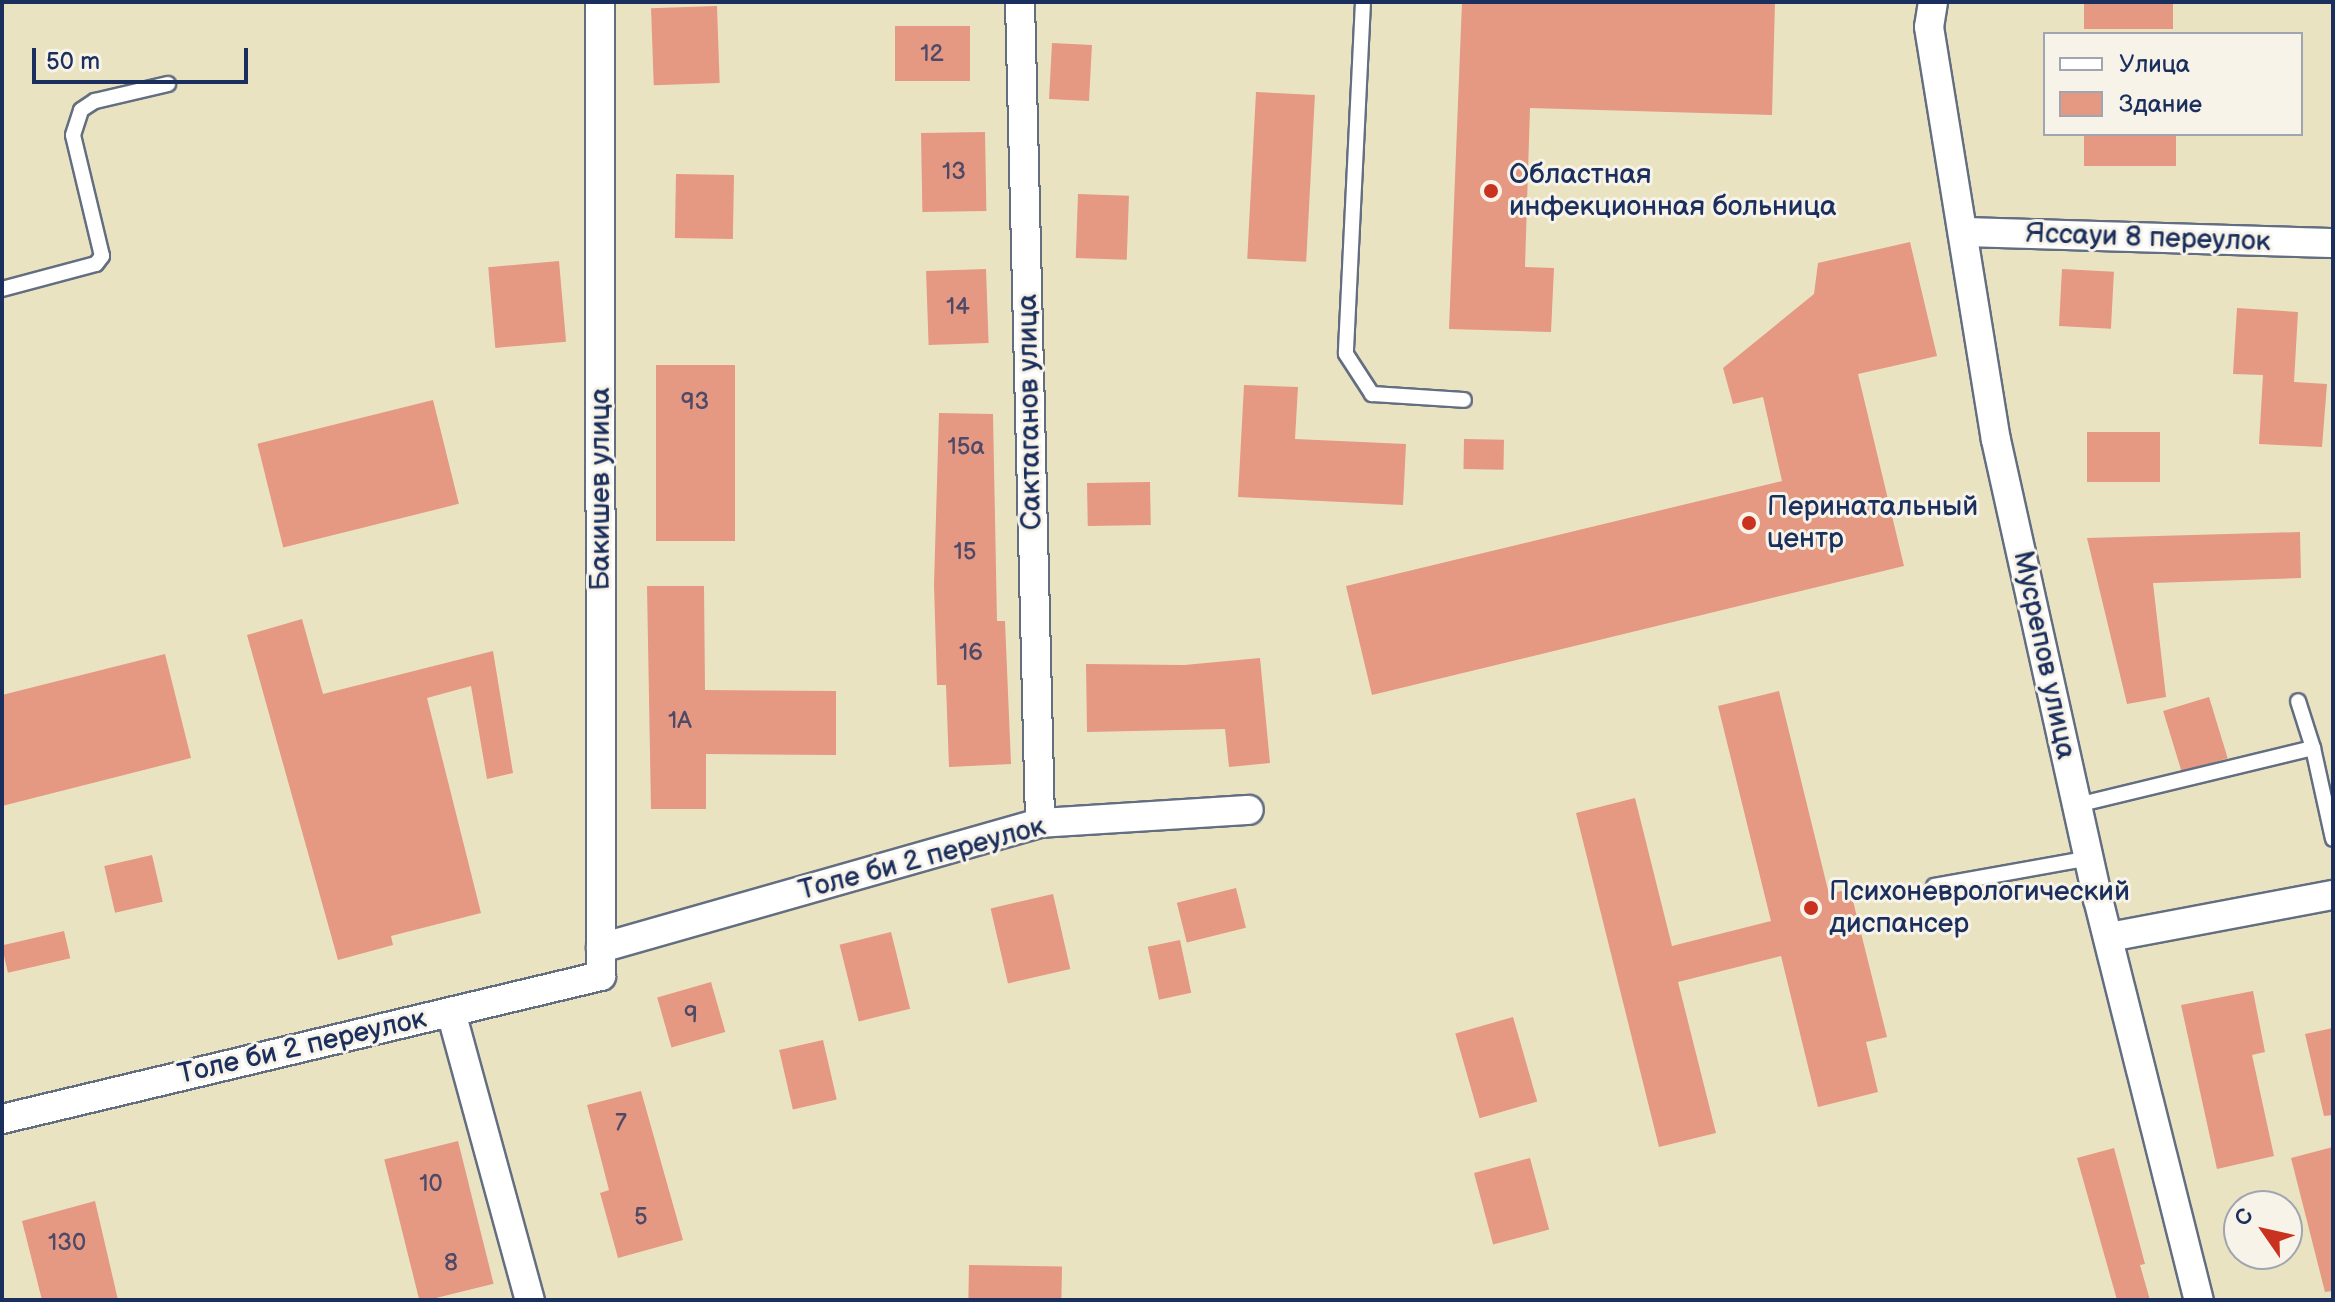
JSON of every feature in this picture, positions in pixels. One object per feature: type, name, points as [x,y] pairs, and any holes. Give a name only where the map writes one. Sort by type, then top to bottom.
[{"type":"street","name":"Бакишев улица","points":[[600,2],[601,962]]},
{"type":"street","name":"Сактаганов улица","points":[[1020,2],[1040,823]]},
{"type":"street","name":"Мусрепов улица","points":[[1933,2],[1929,27],[1996,440],[2089,858],[2199,1300]]},
{"type":"street","name":"Яссауи 8 переулок","points":[[1963,232],[2333,243]]},
{"type":"street","name":"Толе би 2 переулок","points":[[2,1119],[451,1012],[1040,823],[1249,810]]},
{"type":"street","points":[[2110,937],[2333,895]]},
{"type":"street","points":[[451,1012],[530,1300]]},
{"type":"lane","points":[[1363,2],[1346,354],[1372,394],[1464,400]]},
{"type":"lane","points":[[2,289],[96,264],[102,256],[73,135],[81,110],[95,101],[168,84]]},
{"type":"lane","points":[[2298,701],[2313,748],[2333,839]]},
{"type":"lane","points":[[2077,805],[2313,748]]},
{"type":"lane","points":[[1934,886],[2089,858]]},
{"type":"building","name":"Областная инфекционная больница","points":[[1462,2],[1775,2],[1772,115],[1530,108],[1525,267],[1554,268],[1551,332],[1449,329]]},
{"type":"building","points":[[2084,2],[2173,2],[2173,29],[2084,29]]},
{"type":"building","points":[[717,6],[720,83],[654,85],[651,8]]},
{"type":"building","points":[[895,26],[970,26],[970,81],[895,81]]},
{"type":"building","points":[[1052,43],[1092,45],[1089,101],[1049,99]]},
{"type":"building","points":[[1256,92],[1315,95],[1306,262],[1247,259]]},
{"type":"building","points":[[985,132],[986,211],[922,212],[921,133]]},
{"type":"building","points":[[2084,136],[2176,136],[2176,166],[2084,166]]},
{"type":"building","points":[[676,174],[734,175],[733,239],[675,238]]},
{"type":"building","points":[[1078,194],[1129,196],[1127,260],[1076,258]]},
{"type":"building","name":"Перинатальный центр","points":[[1910,242],[1937,356],[1858,374],[1904,566],[1372,695],[1346,586],[1782,481],[1763,397],[1733,404],[1723,368],[1814,294],[1818,263]]},
{"type":"building","points":[[559,261],[566,342],[495,348],[488,267]]},
{"type":"building","points":[[986,269],[989,343],[929,345],[926,271]]},
{"type":"building","points":[[2062,269],[2114,272],[2111,329],[2059,326]]},
{"type":"building","points":[[2237,308],[2298,312],[2294,382],[2327,384],[2322,447],[2259,444],[2263,375],[2233,374]]},
{"type":"building","points":[[656,365],[735,365],[735,541],[656,541]]},
{"type":"building","points":[[1244,385],[1298,387],[1295,439],[1406,444],[1403,505],[1238,497]]},
{"type":"building","points":[[433,400],[459,504],[283,548],[257,444]]},
{"type":"building","points":[[939,413],[993,414],[997,621],[1005,621],[1011,764],[949,767],[946,685],[937,685],[934,585]]},
{"type":"building","points":[[2087,432],[2160,432],[2160,482],[2087,482]]},
{"type":"building","points":[[1464,439],[1504,440],[1503,470],[1463,469]]},
{"type":"building","points":[[1150,482],[1151,525],[1088,526],[1087,483]]},
{"type":"building","points":[[2300,532],[2301,578],[2153,583],[2166,697],[2127,704],[2087,538]]},
{"type":"building","points":[[647,586],[704,586],[705,690],[836,691],[836,755],[706,754],[706,809],[651,809]]},
{"type":"building","points":[[302,619],[323,694],[493,651],[513,773],[487,779],[471,686],[427,698],[481,913],[391,936],[393,945],[338,960],[247,635]]},
{"type":"building","points":[[165,654],[191,758],[2,806],[2,695]]},
{"type":"building","points":[[1260,658],[1270,763],[1229,767],[1225,729],[1087,732],[1086,664],[1184,665]]},
{"type":"building","name":"Психоневрологический диспансер","points":[[1779,691],[1829,894],[1850,889],[1887,1037],[1866,1042],[1878,1092],[1818,1107],[1781,956],[1678,982],[1716,1133],[1659,1147],[1576,813],[1635,798],[1672,946],[1771,921],[1718,706]]},
{"type":"building","points":[[2209,697],[2228,758],[2182,772],[2163,711]]},
{"type":"building","points":[[152,855],[163,902],[115,913],[104,866]]},
{"type":"building","points":[[1236,888],[1246,928],[1187,943],[1177,903]]},
{"type":"building","points":[[1053,894],[1070,969],[1008,983],[991,908]]},
{"type":"building","points":[[64,931],[70,958],[8,973],[2,945]]},
{"type":"building","points":[[891,932],[910,1009],[859,1021],[840,945]]},
{"type":"building","points":[[1180,940],[1191,993],[1159,1000],[1148,947]]},
{"type":"building","points":[[711,982],[725,1032],[672,1047],[657,997]]},
{"type":"building","points":[[2253,991],[2265,1052],[2252,1055],[2274,1156],[2217,1169],[2181,1005]]},
{"type":"building","points":[[1513,1017],[1537,1102],[1480,1118],[1455,1034]]},
{"type":"building","points":[[2333,1028],[2333,1115],[2324,1116],[2305,1034]]},
{"type":"building","points":[[823,1040],[837,1099],[793,1110],[779,1050]]},
{"type":"building","points":[[641,1091],[683,1240],[618,1258],[600,1193],[609,1190],[587,1105]]},
{"type":"building","points":[[458,1141],[494,1284],[419,1300],[384,1159]]},
{"type":"building","points":[[2333,1147],[2333,1291],[2325,1292],[2303,1205],[2303,1190],[2299,1190],[2291,1158]]},
{"type":"building","points":[[2114,1148],[2145,1264],[2140,1265],[2150,1300],[2117,1300],[2077,1158]]},
{"type":"building","points":[[1530,1158],[1549,1229],[1493,1244],[1474,1173]]},
{"type":"building","points":[[95,1201],[118,1300],[42,1300],[22,1221]]},
{"type":"building","points":[[969,1265],[1062,1267],[1061,1300],[968,1300]]},
{"type":"place","name":"Областная инфекционная больница","points":[[1491,191]]},
{"type":"place","name":"Перинатальный центр","points":[[1749,523]]},
{"type":"place","name":"Психоневрологический диспансер","points":[[1811,908]]}]
